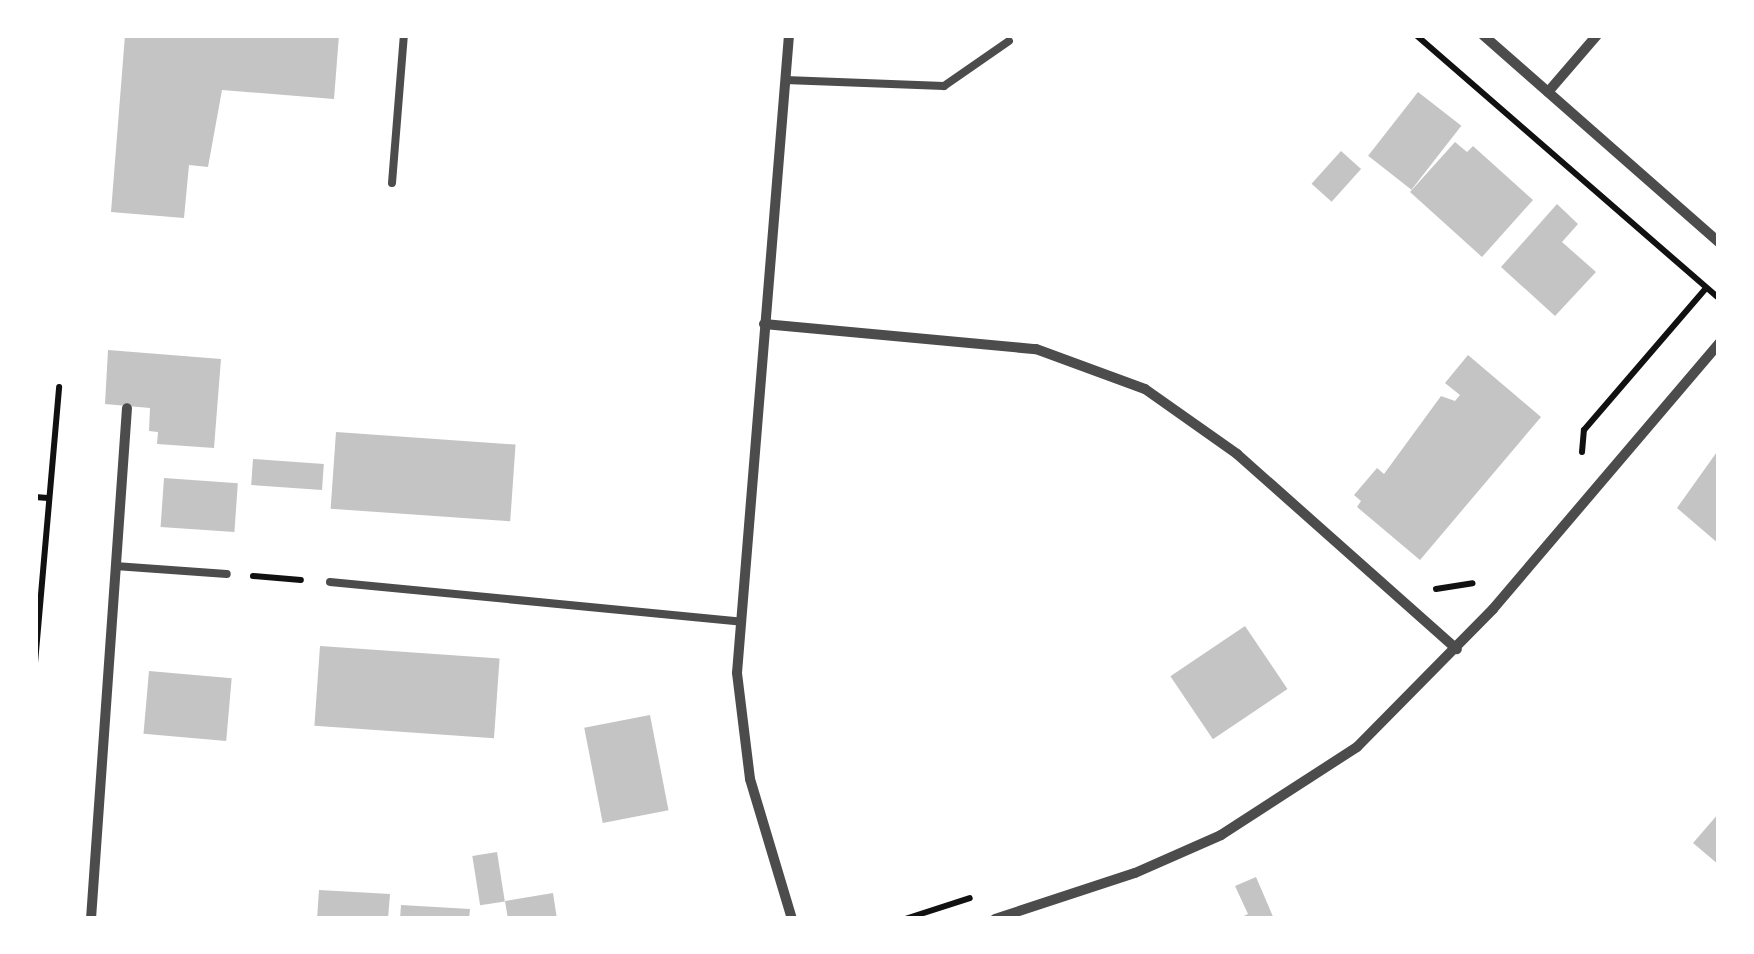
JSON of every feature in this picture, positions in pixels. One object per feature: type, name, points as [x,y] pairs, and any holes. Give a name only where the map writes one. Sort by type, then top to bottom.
[{"type":"street","points":[[790,35],[738,672],[750,779],[792,919]]},
{"type":"street","points":[[1483,35],[1719,242]]},
{"type":"street","points":[[1548,92],[1597,35]]},
{"type":"street","points":[[764,324],[1019,346],[1146,389],[1237,454],[1457,648]]},
{"type":"street","points":[[995,919],[1135,873],[1266,810],[1357,747],[1457,648],[1719,342]]},
{"type":"street","points":[[91,919],[127,408]]},
{"type":"lane","points":[[392,183],[404,35]]},
{"type":"lane","points":[[785,80],[944,86],[1009,40]]},
{"type":"lane","points":[[115,566],[227,574]]},
{"type":"lane","points":[[330,582],[742,622]]},
{"type":"path","points":[[1416,35],[1719,298]]},
{"type":"path","points":[[1582,460],[1584,430],[1706,288]]},
{"type":"path","points":[[35,663],[58,386]]},
{"type":"path","points":[[35,497],[48,498]]},
{"type":"path","points":[[227,574],[330,582]]},
{"type":"path","points":[[1426,586],[1464,586],[1483,575]]},
{"type":"path","points":[[905,919],[989,892]]},
{"type":"building","points":[[125,35],[339,35],[334,99],[222,90],[208,167],[189,165],[184,218],[111,212]]},
{"type":"building","points":[[1418,92],[1461,126],[1411,190],[1368,156]]},
{"type":"building","points":[[1455,142],[1467,152],[1473,146],[1533,200],[1482,257],[1410,192]]},
{"type":"building","points":[[1341,151],[1361,169],[1332,202],[1312,184]]},
{"type":"building","points":[[1557,204],[1578,224],[1562,242],[1596,272],[1555,316],[1501,267]]},
{"type":"building","points":[[108,350],[221,359],[214,448],[157,444],[158,432],[149,431],[150,408],[105,404]]},
{"type":"building","points":[[1468,355],[1541,417],[1420,560],[1357,507],[1361,501],[1354,495],[1377,468],[1384,474],[1441,396],[1455,401],[1460,395],[1445,383]]},
{"type":"building","points":[[336,432],[516,445],[510,521],[331,509]]},
{"type":"building","points":[[1719,449],[1719,544],[1677,508]]},
{"type":"building","points":[[253,459],[324,464],[322,490],[251,485]]},
{"type":"building","points":[[164,478],[238,483],[234,532],[161,527]]},
{"type":"building","points":[[1245,626],[1287,689],[1213,739],[1170,676]]},
{"type":"building","points":[[320,646],[500,659],[494,738],[314,726]]},
{"type":"building","points":[[149,671],[232,678],[226,741],[144,734]]},
{"type":"building","points":[[650,715],[669,810],[603,823],[584,728]]},
{"type":"building","points":[[1719,813],[1719,865],[1693,843]]},
{"type":"building","points":[[497,852],[505,901],[480,905],[472,856]]},
{"type":"building","points":[[1256,877],[1274,919],[1237,919],[1248,914],[1235,886]]},
{"type":"building","points":[[319,890],[390,894],[388,919],[317,919]]},
{"type":"building","points":[[553,893],[557,919],[508,919],[505,901]]},
{"type":"building","points":[[401,905],[470,909],[469,919],[400,919]]}]
